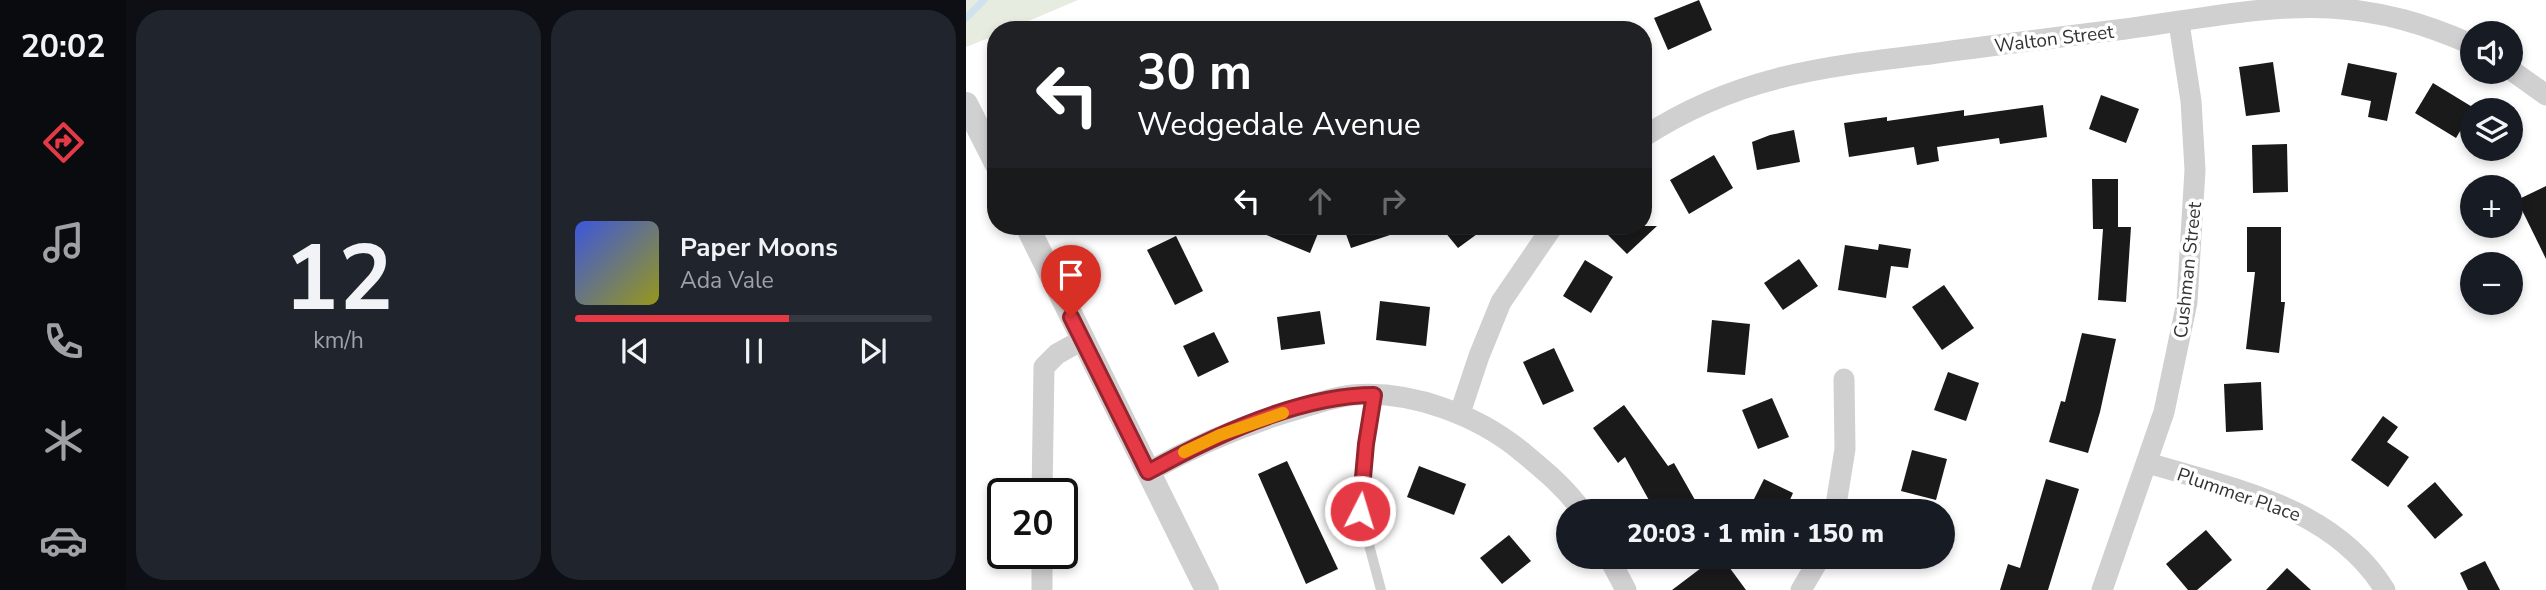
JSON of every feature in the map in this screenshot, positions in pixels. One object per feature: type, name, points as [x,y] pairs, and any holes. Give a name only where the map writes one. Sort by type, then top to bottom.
[{"type":"street","name":"Walton Street","points":[[1652,132],[1695,106],[1763,80],[1870,61],[2279,10],[2328,7],[2384,13],[2411,20],[2460,40]]},
{"type":"street","name":"Cushman Street","points":[[2102,590],[2148,463],[2174,369],[2187,302],[2195,200],[2191,101],[2179,23]]},
{"type":"street","points":[[2523,79],[2546,95]]},
{"type":"street","points":[[966,104],[987,145]]},
{"type":"street","points":[[1031,235],[1207,590]]},
{"type":"street","points":[[1460,413],[1501,302],[1547,235]]},
{"type":"street","points":[[1042,478],[1044,367],[1057,354],[1082,340]]},
{"type":"street","points":[[1837,499],[1844,449],[1844,379]]},
{"type":"street","points":[[1148,472],[1192,448],[1250,423],[1316,403],[1351,396],[1374,395],[1460,413],[1489,427],[1569,492],[1574,499]]},
{"type":"street","name":"Plummer Place","points":[[2148,463],[2258,496],[2319,523],[2359,555],[2385,590]]},
{"type":"street","points":[[1042,569],[1042,590]]},
{"type":"street","points":[[1615,569],[1626,590]]},
{"type":"street","points":[[1801,590],[1813,569]]},
{"type":"lane","points":[[1374,395],[1360,511],[1381,590]]},
{"type":"shaded area","points":[[966,0],[1078,0],[1028,21],[987,21],[987,39],[966,47]]},
{"type":"building","points":[[1699,0],[1712,30],[1668,50],[1654,18]]},
{"type":"building","points":[[2273,62],[2280,112],[2246,116],[2239,67]]},
{"type":"building","points":[[2348,63],[2397,73],[2387,121],[2368,117],[2371,101],[2341,95]]},
{"type":"building","points":[[2433,83],[2460,99],[2460,131],[2456,138],[2415,113]]},
{"type":"building","points":[[2101,95],[2139,109],[2126,143],[2089,129]]},
{"type":"building","points":[[2043,105],[2047,137],[2000,144],[1999,138],[1937,147],[1939,161],[1917,165],[1914,147],[1849,157],[1844,123],[1887,117],[1887,121],[1964,110],[1964,116]]},
{"type":"building","points":[[1794,130],[1800,162],[1757,170],[1752,142]]},
{"type":"building","points":[[2287,144],[2288,192],[2253,193],[2252,145]]},
{"type":"building","points":[[1714,155],[1733,188],[1689,214],[1670,180]]},
{"type":"building","points":[[2092,179],[2118,179],[2118,227],[2131,227],[2126,302],[2098,300],[2103,229],[2093,229]]},
{"type":"building","points":[[2546,186],[2546,259],[2523,212],[2523,197]]},
{"type":"building","points":[[2247,227],[2281,227],[2281,302],[2285,302],[2279,353],[2246,349],[2255,272],[2247,272]]},
{"type":"building","points":[[1267,235],[1317,235],[1310,253]]},
{"type":"building","points":[[1346,235],[1390,235],[1351,248]]},
{"type":"building","points":[[1447,235],[1476,235],[1458,248]]},
{"type":"building","points":[[1608,235],[1647,235],[1627,254]]},
{"type":"building","points":[[1176,236],[1203,291],[1175,305],[1147,250]]},
{"type":"building","points":[[1879,244],[1911,249],[1908,268],[1891,266],[1886,298],[1838,290],[1845,245],[1878,250]]},
{"type":"building","points":[[1799,259],[1818,286],[1783,310],[1764,283]]},
{"type":"building","points":[[1585,260],[1613,277],[1591,313],[1563,296]]},
{"type":"building","points":[[1944,285],[1974,328],[1942,350],[1912,307]]},
{"type":"building","points":[[1380,301],[1430,307],[1426,346],[1376,340]]},
{"type":"building","points":[[1320,311],[1325,344],[1281,350],[1277,317]]},
{"type":"building","points":[[1712,320],[1750,324],[1745,375],[1707,372]]},
{"type":"building","points":[[1214,332],[1229,362],[1198,377],[1183,346]]},
{"type":"building","points":[[2082,333],[2116,339],[2088,453],[2049,442],[2061,401],[2065,402]]},
{"type":"building","points":[[1554,348],[1574,391],[1543,405],[1523,362]]},
{"type":"building","points":[[1948,372],[1979,383],[1966,421],[1934,410]]},
{"type":"building","points":[[2261,382],[2263,430],[2226,432],[2224,384]]},
{"type":"building","points":[[1772,398],[1789,437],[1758,449],[1742,410]]},
{"type":"building","points":[[1624,405],[1668,466],[1674,463],[1694,499],[1648,499],[1625,457],[1618,463],[1593,428]]},
{"type":"building","points":[[2383,416],[2398,427],[2387,442],[2409,457],[2388,487],[2351,460]]},
{"type":"building","points":[[1912,450],[1947,459],[1936,499],[1901,491]]},
{"type":"building","points":[[1287,461],[1338,569],[1306,584],[1258,474]]},
{"type":"building","points":[[1419,466],[1466,484],[1454,515],[1407,497]]},
{"type":"building","points":[[1764,479],[1793,493],[1790,499],[1754,499]]},
{"type":"building","points":[[2046,479],[2079,489],[2048,590],[2000,590],[2008,564],[2020,568]]},
{"type":"building","points":[[2435,482],[2463,515],[2435,539],[2407,506]]},
{"type":"building","points":[[2206,530],[2232,560],[2197,590],[2188,590],[2166,564]]},
{"type":"building","points":[[1509,535],[1531,561],[1502,584],[1480,558]]},
{"type":"building","points":[[2485,561],[2500,590],[2468,590],[2460,573]]},
{"type":"building","points":[[2287,568],[2311,590],[2266,590]]},
{"type":"building","points":[[1700,569],[1731,569],[1746,590],[1672,590]]},
{"type":"waterway","points":[[966,18],[984,0]]},
{"type":"slow traffic","points":[[1184,452],[1250,423],[1283,413]]},
{"type":"route","points":[[1071,317],[1148,472],[1192,448],[1250,423],[1316,403],[1351,396],[1374,395],[1360,511]]}]
